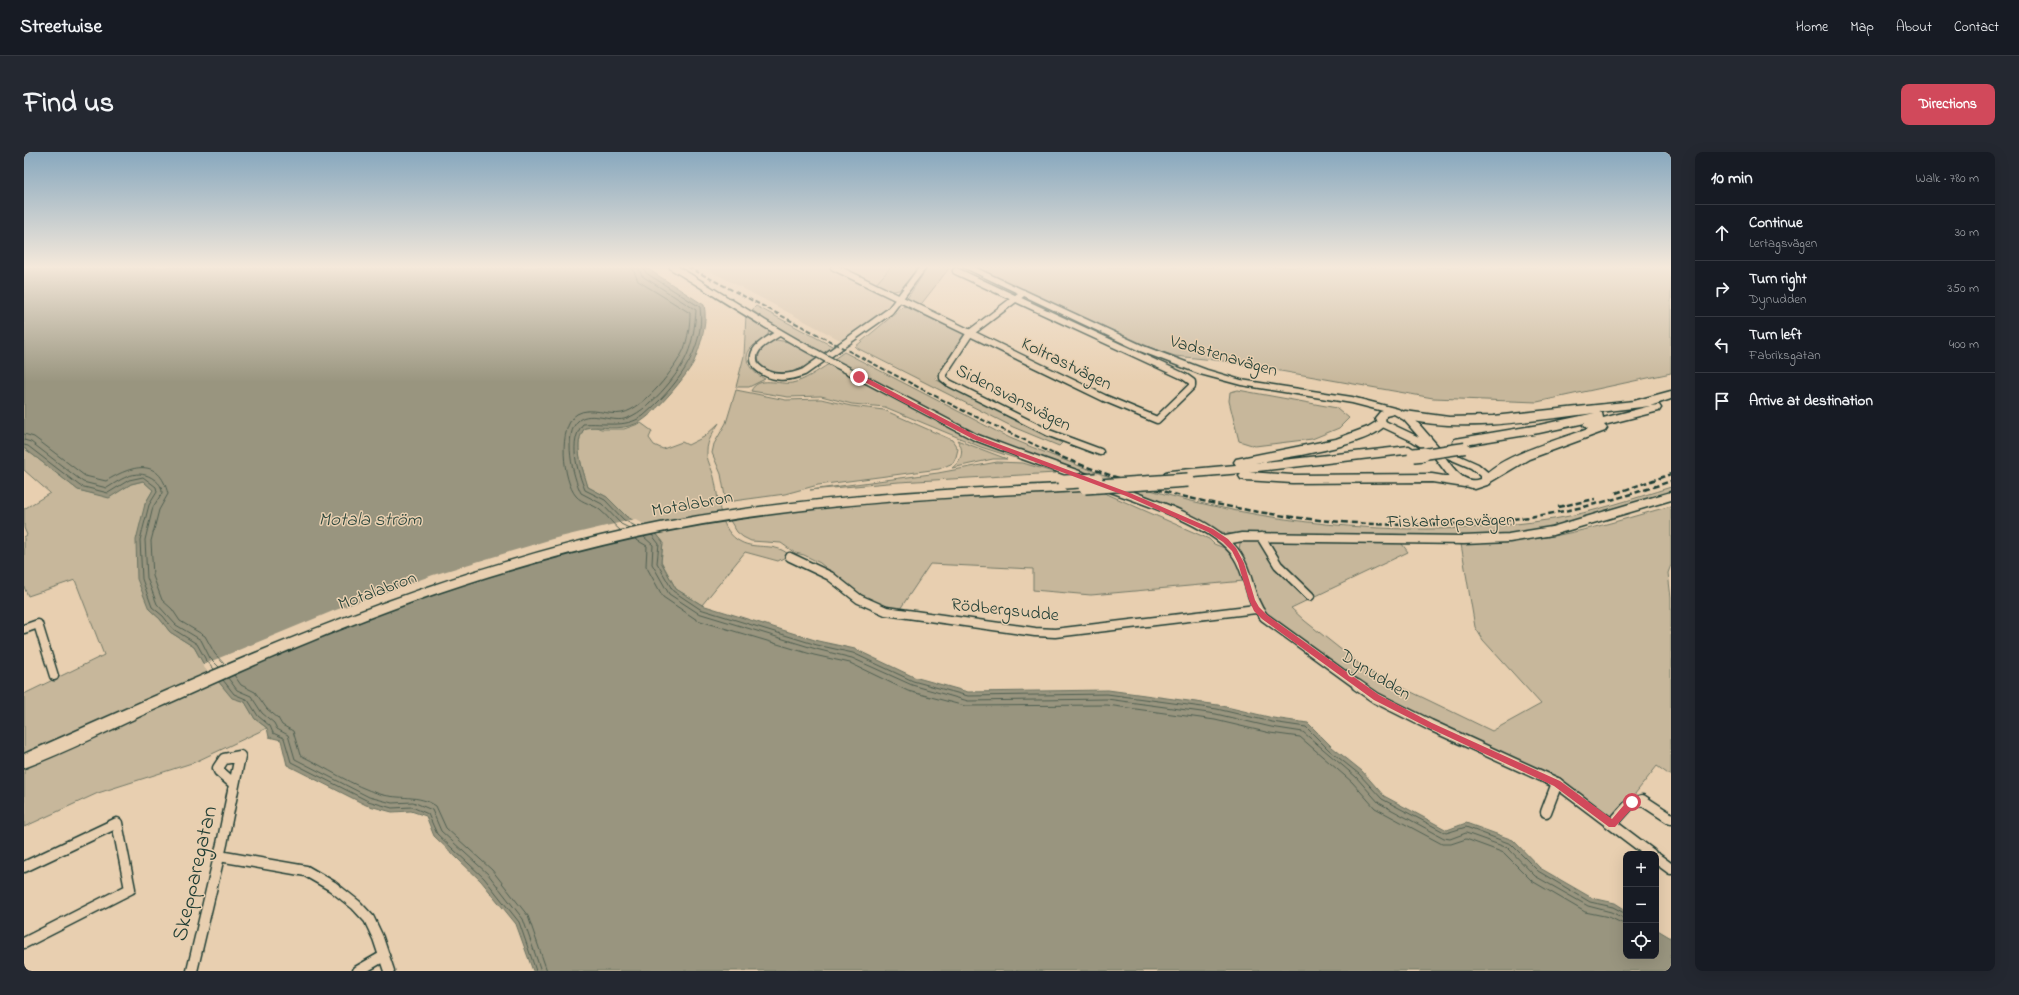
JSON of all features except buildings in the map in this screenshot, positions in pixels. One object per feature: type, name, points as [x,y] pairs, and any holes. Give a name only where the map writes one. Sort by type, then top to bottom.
[{"type":"highway","points":[[1462,445],[1559,425],[1671,396]]},
{"type":"highway","points":[[1400,413],[1439,422],[1463,422],[1542,416],[1650,402]]},
{"type":"highway","points":[[761,507],[869,498],[1085,487],[1245,476],[1566,430],[1642,412],[1671,403]]},
{"type":"highway","points":[[1487,480],[1497,471],[1511,463],[1642,412]]},
{"type":"highway","points":[[1167,475],[1334,442],[1371,431],[1380,420]]},
{"type":"highway","points":[[761,507],[868,492],[1167,475],[1412,452]]},
{"type":"highway","points":[[1245,476],[1292,479],[1432,478],[1464,483]]},
{"type":"highway","name":"Motalabron","points":[[24,752],[250,652],[335,617],[436,581],[510,558],[583,538],[668,519],[761,507]]},
{"type":"highway","name":"Motalabron","points":[[24,761],[295,641],[372,611],[438,588],[512,565],[585,545],[761,507]]},
{"type":"main road","name":"Vadstenavägen","points":[[1041,305],[1176,363],[1219,377],[1265,388],[1373,404],[1400,413]]},
{"type":"main road","name":"Vadstenavägen","points":[[1337,398],[1367,409],[1380,420],[1428,447],[1440,456],[1453,476],[1464,483]]},
{"type":"main road","points":[[1380,420],[1385,412],[1400,413],[1413,422],[1425,440],[1433,447],[1449,456],[1479,469],[1486,475],[1487,480],[1481,485],[1464,483]]},
{"type":"street","points":[[737,305],[779,333],[975,437],[1128,494],[1200,525],[1226,540],[1239,558],[1256,609]]},
{"type":"street","points":[[779,333],[758,347],[754,354],[754,363],[760,371],[772,376],[783,377],[797,375],[809,369],[883,316],[894,305]]},
{"type":"street","name":"Koltrastvägen","points":[[913,305],[1119,405],[1157,420]]},
{"type":"street","points":[[970,333],[1007,305]]},
{"type":"street","name":"Vadstenavägen","points":[[1038,305],[1185,377],[1192,384],[1157,420]]},
{"type":"street","name":"Sidensvansvägen","points":[[970,333],[943,374],[945,380],[1049,433],[1100,452]]},
{"type":"street","name":"Fiskartorpsvägen","points":[[1226,540],[1242,537],[1350,537],[1464,540],[1509,538],[1552,531],[1671,496]]},
{"type":"street","points":[[1261,537],[1278,565],[1310,596]]},
{"type":"street","name":"Rödbergsudde","points":[[790,557],[830,576],[859,599],[886,611],[1035,632],[1055,633],[1256,609]]},
{"type":"street","name":"Dynudden","points":[[1256,609],[1376,698],[1430,725],[1557,783],[1647,851]]},
{"type":"street","points":[[24,629],[38,624],[54,676]]},
{"type":"street","points":[[1546,812],[1557,783]]},
{"type":"street","name":"Skepparegatan","points":[[192,971],[234,784]]},
{"type":"street","points":[[1612,824],[1632,802],[1637,799],[1642,800],[1671,819]]},
{"type":"street","points":[[24,867],[117,823],[130,889],[24,942]]},
{"type":"street","points":[[219,856],[306,871],[349,898],[363,911],[372,926],[389,971]]},
{"type":"street","points":[[1659,860],[1671,869]]},
{"type":"street","points":[[358,971],[384,956]]},
{"type":"shaded area","points":[[775,305],[890,305],[872,320],[842,341]]},
{"type":"shaded area","points":[[1057,305],[1671,305],[1671,373],[1537,402],[1433,398],[1224,361],[1175,356],[1154,349]]},
{"type":"shaded area","points":[[756,306],[834,347],[824,354],[774,326],[752,310]]},
{"type":"shaded area","points":[[904,306],[964,334],[935,379],[1062,443],[1059,446],[1013,427],[855,347]]},
{"type":"shaded area","points":[[746,314],[768,329],[769,332],[764,338],[754,345],[747,355],[747,360],[751,369],[765,379],[749,387],[736,387],[744,356]]},
{"type":"shaded area","points":[[776,340],[789,342],[819,358],[799,370],[792,372],[778,373],[763,369],[759,360],[760,352],[771,342]]},
{"type":"shaded area","points":[[844,352],[1010,438],[1054,456],[1122,481],[1168,495],[1235,511],[1326,524],[1371,528],[1463,528],[1509,525],[1554,519],[1598,509],[1671,487],[1671,493],[1587,520],[1552,528],[1508,534],[1470,537],[1395,534],[1232,534],[1222,532],[978,436],[834,359]]},
{"type":"shaded area","points":[[829,364],[970,438],[998,450],[1049,466],[1012,457],[981,447],[885,407],[852,404],[821,396],[788,397],[751,391],[754,386],[764,382],[797,382]]},
{"type":"shaded area","points":[[736,390],[786,400],[821,399],[851,406],[884,410],[952,440],[958,449],[956,457],[953,463],[939,469],[818,485],[785,494],[726,502],[721,474],[712,453],[714,444],[726,423]]},
{"type":"shaded area","points":[[1238,390],[1337,408],[1349,418],[1339,428],[1312,439],[1255,446],[1239,441],[1229,401],[1230,392]]},
{"type":"shaded area","points":[[641,423],[652,431],[649,438],[654,445],[663,449],[682,442],[688,445],[704,437],[719,423],[709,440],[707,454],[714,477],[721,513],[728,530],[733,537],[741,542],[753,546],[772,547],[784,551],[789,555],[778,561],[745,552],[702,605],[676,589],[661,561],[663,542],[655,532],[627,517],[607,497],[588,487],[581,465],[579,441],[585,428],[594,426],[601,429],[624,429]]},
{"type":"shaded area","points":[[957,440],[1007,459],[993,459],[952,468],[958,462],[962,451]]},
{"type":"shaded area","points":[[24,448],[78,490],[109,497],[131,484],[143,481],[153,490],[145,504],[149,609],[160,619],[170,632],[194,647],[203,663],[232,697],[245,702],[255,719],[267,728],[195,762],[98,793],[24,827],[24,694],[104,655],[75,580],[28,596],[24,587],[24,537],[27,535],[24,528],[24,509],[50,493],[24,470]]},
{"type":"shaded area","points":[[997,462],[1023,463],[1056,473],[899,482],[810,490],[938,473]]},
{"type":"shaded area","points":[[1098,490],[1209,539],[1214,544],[1232,551],[1244,581],[1091,595],[1033,590],[1033,569],[930,564],[900,609],[866,601],[820,563],[804,555],[795,553],[781,543],[751,541],[743,537],[737,532],[729,519],[881,501]]},
{"type":"shaded area","points":[[1671,506],[1671,565],[1668,573],[1671,598],[1671,776],[1657,766],[1612,823],[1558,782],[1402,711],[1264,617],[1239,550],[1240,543],[1247,540],[1399,540],[1408,552],[1291,608],[1368,671],[1492,731],[1541,704],[1483,640],[1475,627],[1461,544],[1535,539],[1559,535]]},
{"type":"water","name":"Motala ström","points":[[24,305],[704,305],[705,318],[702,340],[692,366],[661,404],[644,419],[630,426],[617,428],[585,428],[579,441],[581,465],[588,487],[607,497],[627,517],[655,532],[663,542],[661,562],[676,589],[702,605],[818,641],[855,649],[914,677],[968,692],[1108,690],[1218,705],[1273,718],[1308,723],[1332,747],[1362,771],[1384,796],[1447,830],[1466,823],[1513,840],[1540,868],[1592,898],[1615,903],[1623,908],[1623,959],[1659,959],[1659,931],[1671,938],[1671,971],[533,971],[516,924],[481,881],[434,836],[426,816],[411,811],[392,812],[366,805],[287,765],[281,740],[269,737],[267,728],[255,719],[245,702],[232,698],[203,663],[194,647],[170,632],[160,619],[149,609],[137,579],[136,540],[145,504],[153,490],[143,481],[131,484],[109,498],[78,490],[24,448]]},
{"type":"pier","points":[[635,519],[656,531],[474,580],[373,615],[215,680],[202,665],[333,611],[433,575],[552,539]]},
{"type":"railway","points":[[761,305],[964,411],[1056,455]]},
{"type":"railway","points":[[1054,454],[1113,476],[1175,494],[1240,509],[1305,518],[1371,524],[1437,525],[1502,520],[1564,511],[1591,505],[1632,494],[1671,481]]},
{"type":"railway","points":[[1616,493],[1671,474]]},
{"type":"railway","points":[[1558,507],[1595,499]]},
{"type":"route","points":[[859,377],[955,428],[990,444],[1051,464],[1128,494],[1210,530],[1226,540],[1239,558],[1256,609],[1264,617],[1376,698],[1430,725],[1557,783],[1612,824],[1632,802]]}]
